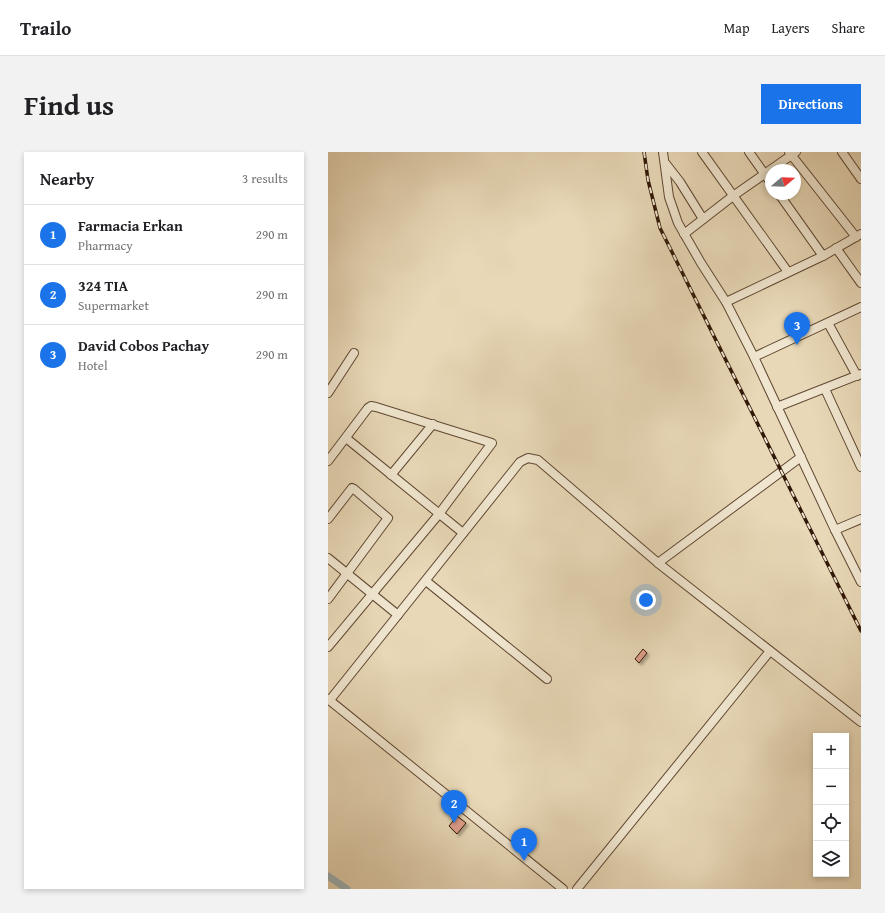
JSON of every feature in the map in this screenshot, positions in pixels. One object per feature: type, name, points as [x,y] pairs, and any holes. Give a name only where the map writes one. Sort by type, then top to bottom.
[{"type":"street","points":[[663,152],[669,197],[673,211],[684,234],[726,302],[754,357],[861,582]]},
{"type":"street","points":[[702,152],[788,272]]},
{"type":"street","points":[[684,234],[733,196],[765,174],[749,152]]},
{"type":"street","points":[[842,152],[861,179]]},
{"type":"street","points":[[726,302],[823,256],[858,236],[792,153],[778,164]]},
{"type":"street","points":[[665,163],[680,182],[703,219]]},
{"type":"street","points":[[783,200],[823,256]]},
{"type":"street","points":[[836,248],[861,283]]},
{"type":"street","points":[[754,357],[861,307]]},
{"type":"street","points":[[777,407],[859,375],[828,323]]},
{"type":"street","points":[[328,393],[354,353]]},
{"type":"street","points":[[825,388],[861,467]]},
{"type":"street","points":[[328,460],[371,406],[492,443],[439,514],[328,647]]},
{"type":"street","points":[[391,475],[433,424]]},
{"type":"street","points":[[346,438],[463,533]]},
{"type":"street","points":[[658,563],[801,457]]},
{"type":"street","points":[[562,889],[329,700],[520,462],[528,458],[538,460],[658,563],[861,722]]},
{"type":"street","points":[[328,519],[352,488],[354,488],[388,518],[328,599]]},
{"type":"street","points":[[835,530],[861,519]]},
{"type":"street","points":[[328,558],[398,615]]},
{"type":"street","points":[[426,581],[547,680]]},
{"type":"street","points":[[577,889],[770,651]]},
{"type":"street","points":[[853,715],[861,711]]},
{"type":"building","points":[[643,649],[647,653],[639,663],[635,659]]},
{"type":"building","points":[[457,816],[466,823],[457,834],[449,826]]},
{"type":"waterway","points":[[328,876],[347,889]]},
{"type":"railway","points":[[644,152],[648,180],[660,228],[861,631]]},
{"type":"place","name":"David Cobos Pachay","points":[[797,345]]},
{"type":"place","name":"324 TIA","points":[[454,823]]},
{"type":"place","name":"Farmacia Erkan","points":[[524,861]]}]
